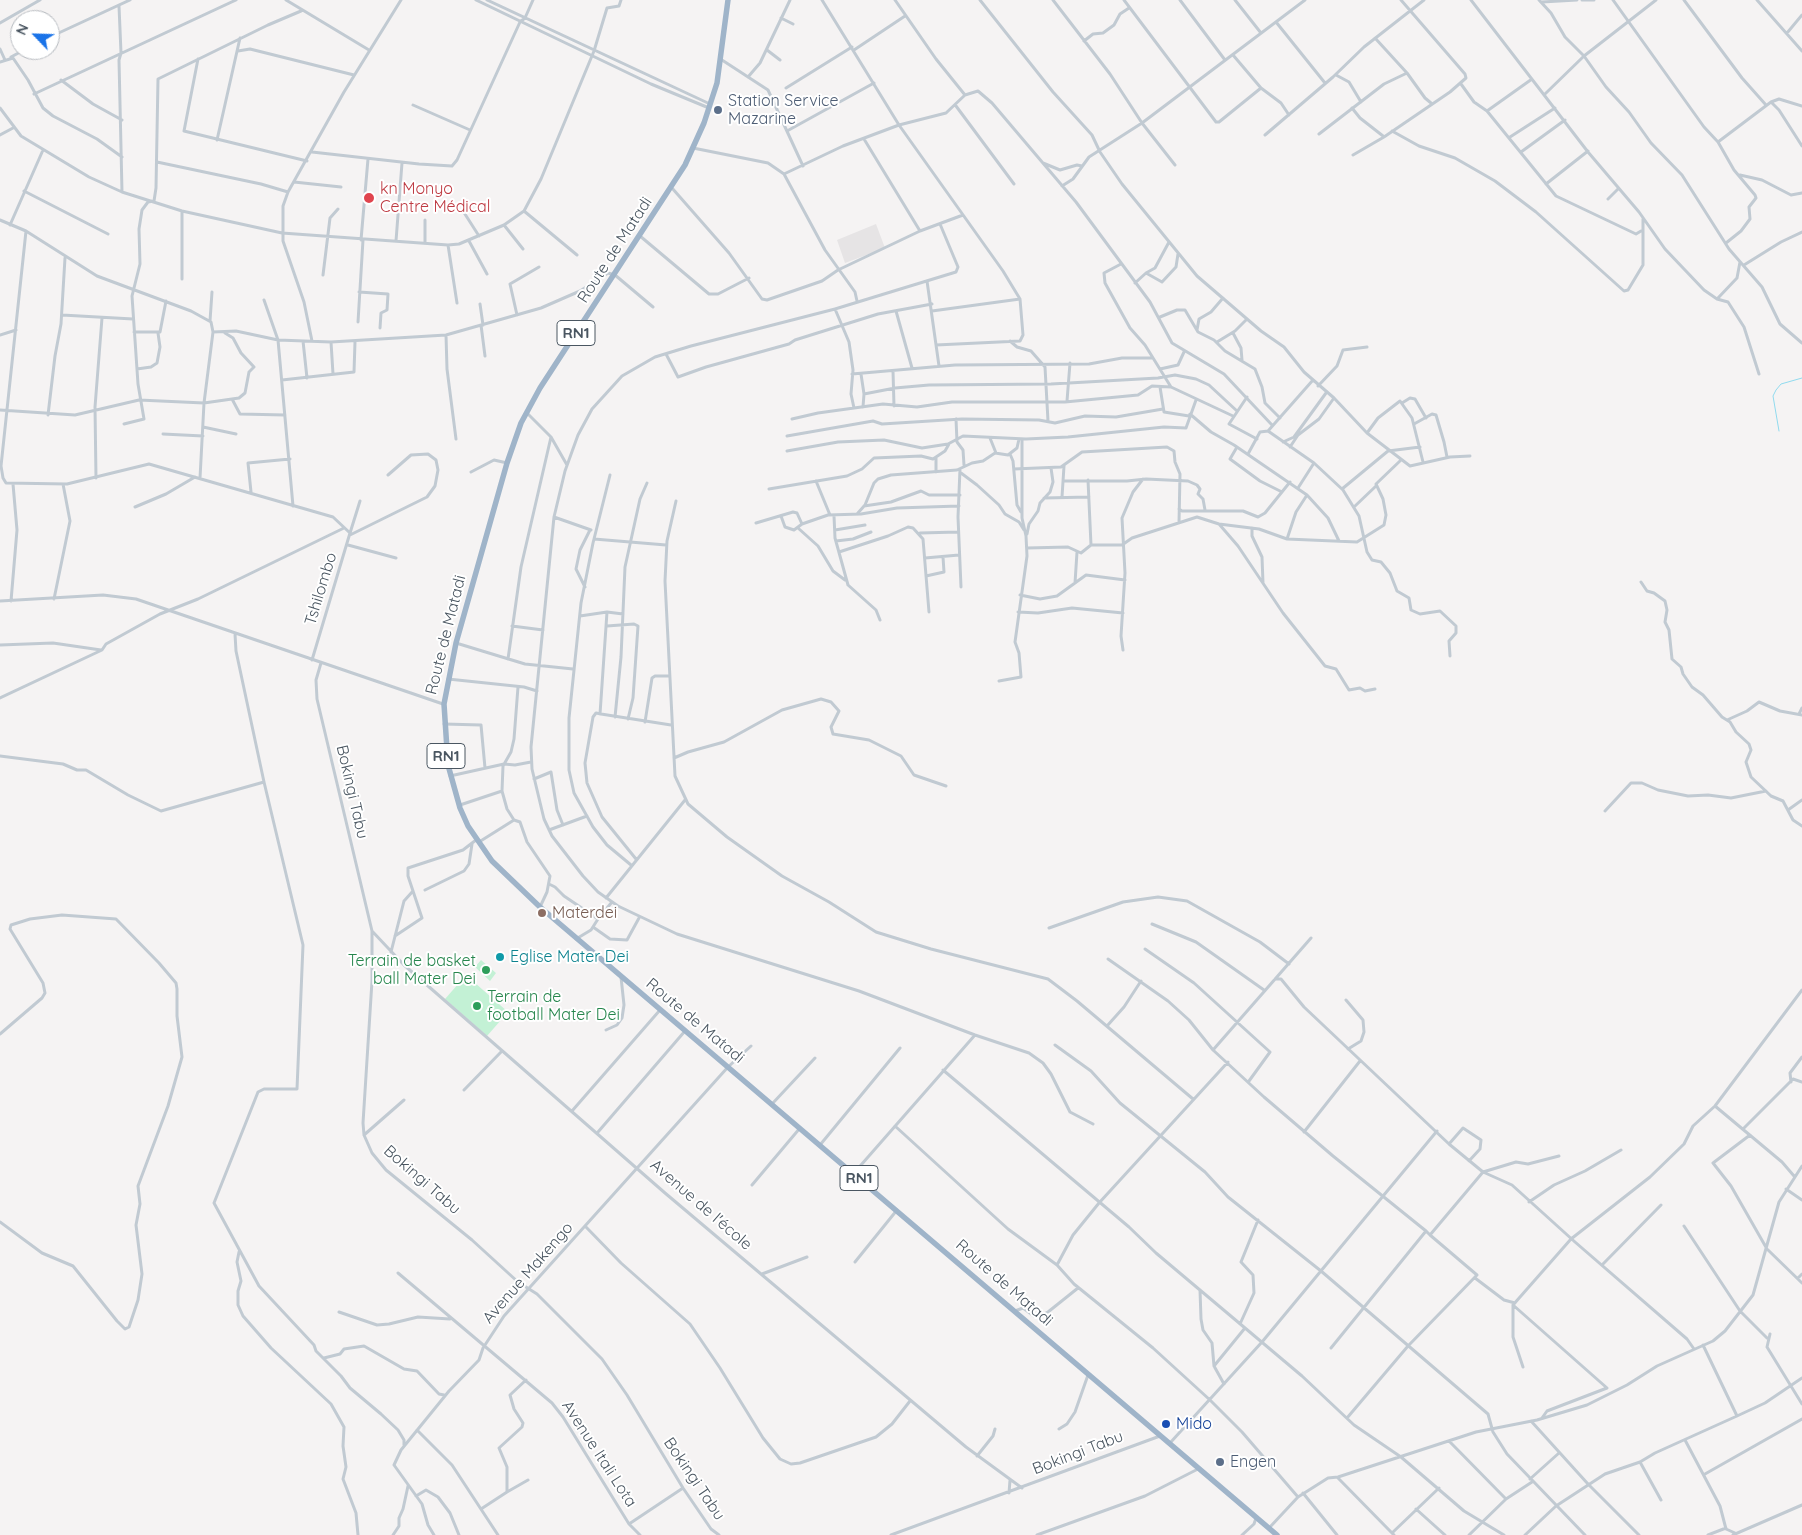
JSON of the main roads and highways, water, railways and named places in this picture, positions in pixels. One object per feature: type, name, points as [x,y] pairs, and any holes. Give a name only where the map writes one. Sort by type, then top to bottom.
[{"type":"highway","name":"Route de Matadi","points":[[728,0],[722,60],[710,106],[693,148],[672,188],[526,412],[507,463],[447,679],[444,724],[450,776],[460,805],[476,842],[501,872],[540,907],[820,1146],[898,1210],[1088,1375],[1277,1535]]},
{"type":"waterway","points":[[1779,431],[1773,396],[1781,384],[1802,378]]},
{"type":"place","name":"Station Service Mazarine","points":[[718,110]]},
{"type":"place","name":"kn Monyo Centre Médical","points":[[369,198]]},
{"type":"place","name":"Materdei","points":[[542,913]]},
{"type":"place","name":"Eglise Mater Dei","points":[[500,957]]},
{"type":"place","name":"Terrain de basket ball Mater Dei","points":[[486,970]]},
{"type":"place","name":"Terrain de football Mater Dei","points":[[477,1006]]},
{"type":"place","name":"Mido","points":[[1166,1424]]},
{"type":"place","name":"Engen","points":[[1220,1462]]}]
